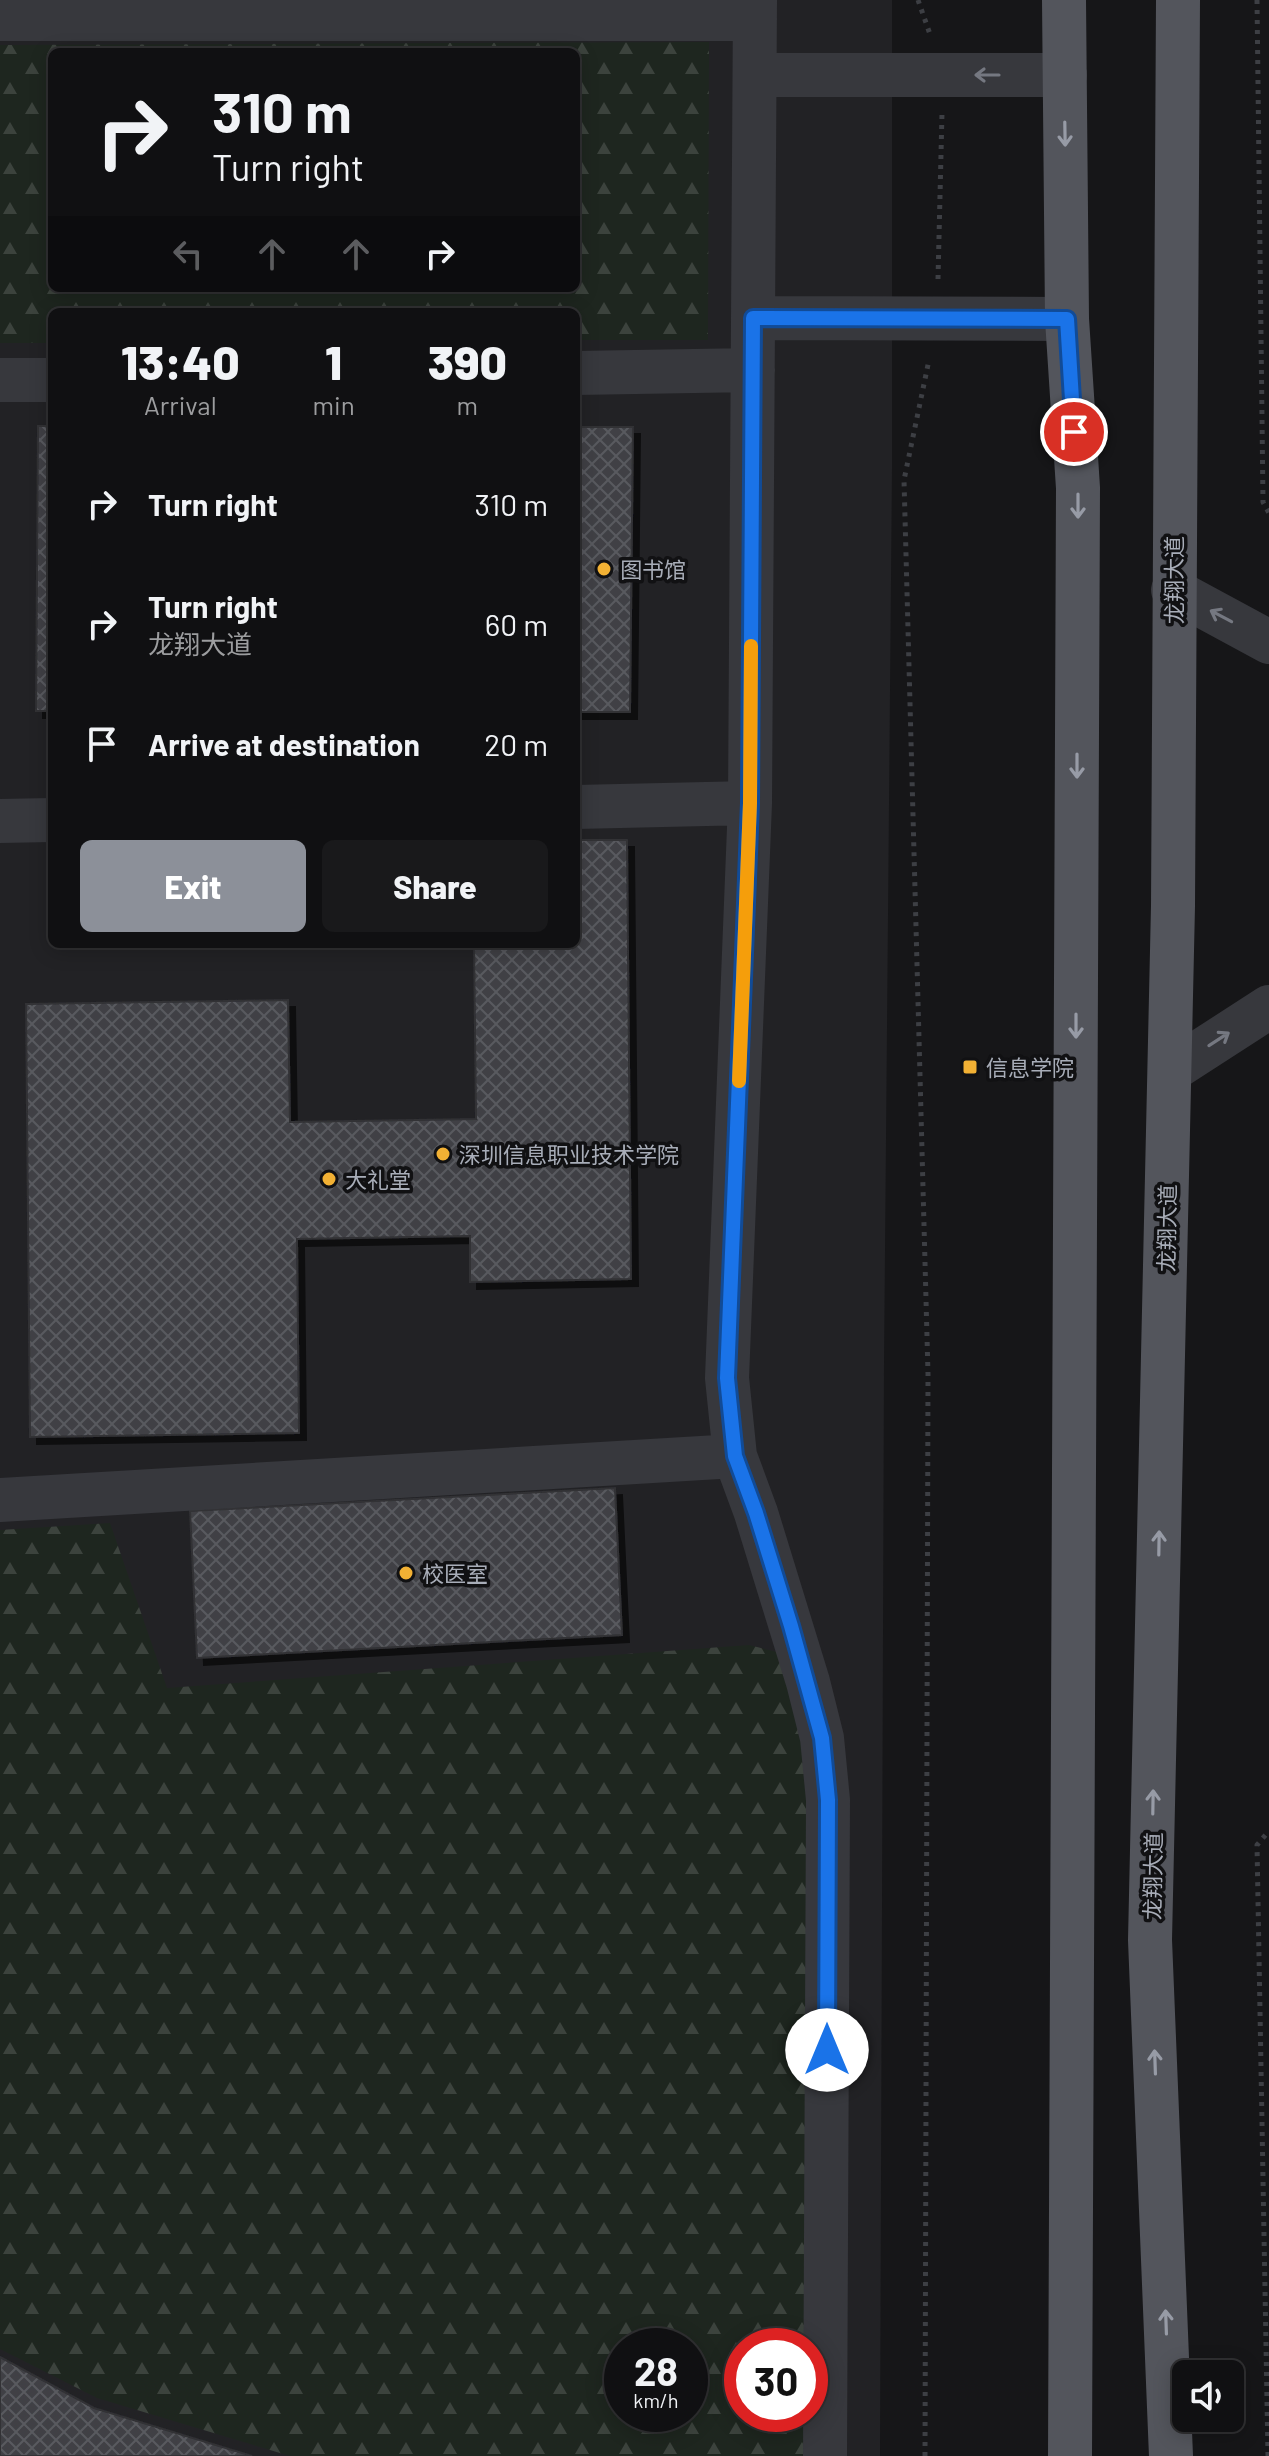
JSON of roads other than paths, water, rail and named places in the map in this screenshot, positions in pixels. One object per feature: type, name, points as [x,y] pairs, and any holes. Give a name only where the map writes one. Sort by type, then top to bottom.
[{"type":"main road","points":[[1064,0],[1067,319],[1078,488],[1070,2456]]},
{"type":"main road","name":"龙翔大道","points":[[1171,2456],[1150,1940],[1173,906],[1178,0]]},
{"type":"street","points":[[0,19],[755,10],[750,803],[727,1378],[735,1456],[756,1513],[808,1682],[822,1738],[828,1800],[825,2456]]},
{"type":"street","points":[[755,75],[1065,75]]},
{"type":"street","points":[[753,318],[1067,319]]},
{"type":"street","points":[[580,373],[753,370]]},
{"type":"street","points":[[0,380],[48,380]]},
{"type":"street","points":[[1173,590],[1269,642]]},
{"type":"street","points":[[580,807],[750,803]]},
{"type":"street","points":[[0,821],[48,820]]},
{"type":"street","points":[[1170,1071],[1269,1007]]},
{"type":"street","points":[[0,1500],[735,1456]]},
{"type":"place","name":"图书馆","points":[[604,569]]},
{"type":"place","name":"信息学院","points":[[970,1067]]},
{"type":"place","name":"深圳信息职业技术学院","points":[[443,1154]]},
{"type":"place","name":"大礼堂","points":[[329,1179]]},
{"type":"place","name":"校医室","points":[[406,1573]]}]
